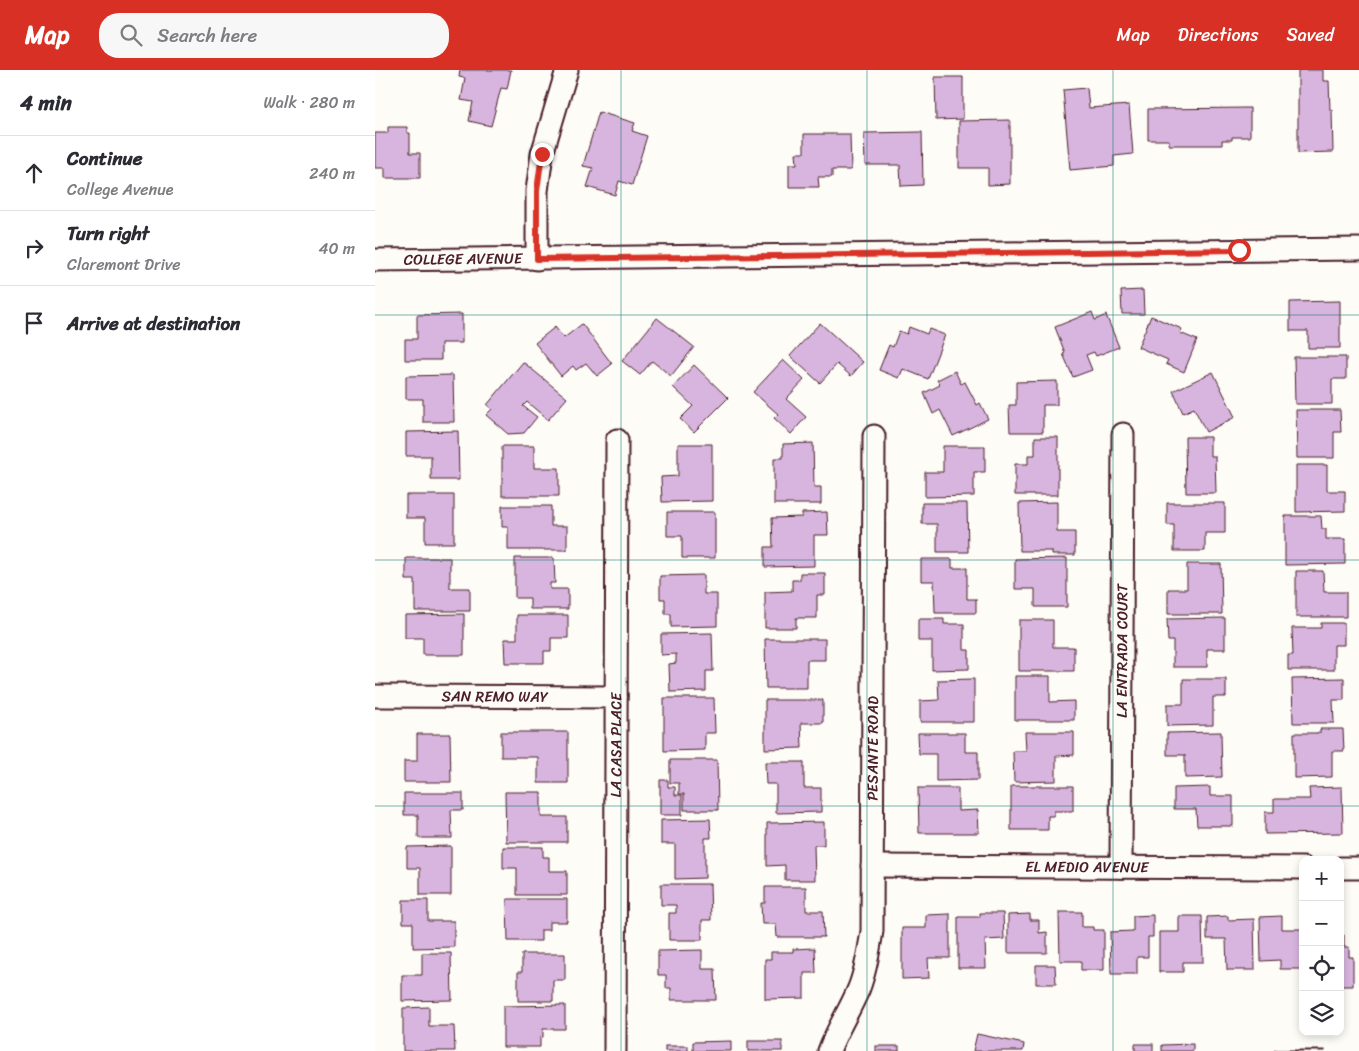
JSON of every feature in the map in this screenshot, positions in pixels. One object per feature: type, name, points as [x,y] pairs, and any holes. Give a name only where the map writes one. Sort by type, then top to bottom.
[{"type":"street","points":[[537,259],[537,191],[542,154],[567,70]]},
{"type":"street","name":"COLLEGE AVENUE","points":[[375,260],[1359,249]]},
{"type":"street","name":"LA ENTRADA COURT","points":[[1121,868],[1123,434]]},
{"type":"street","name":"PESANTE ROAD","points":[[829,1051],[836,1031],[858,988],[868,959],[872,931],[874,436]]},
{"type":"street","name":"LA CASA PLACE","points":[[615,1051],[617,440]]},
{"type":"street","name":"SAN REMO WAY","points":[[375,696],[616,697]]},
{"type":"street","name":"EL MEDIO AVENUE","points":[[872,866],[1299,868]]},
{"type":"street","points":[[1344,868],[1359,868]]},
{"type":"building","points":[[460,70],[511,70],[507,89],[501,88],[491,126],[469,121],[473,102],[461,100],[465,78],[459,77]]},
{"type":"building","points":[[1298,70],[1323,70],[1323,81],[1329,81],[1333,152],[1298,153]]},
{"type":"building","points":[[935,77],[963,77],[963,119],[936,120]]},
{"type":"building","points":[[1087,88],[1089,108],[1129,105],[1133,154],[1114,156],[1114,166],[1070,170],[1063,90]]},
{"type":"building","points":[[1250,108],[1250,137],[1232,137],[1232,140],[1222,140],[1222,145],[1169,145],[1169,140],[1148,140],[1148,109]]},
{"type":"building","points":[[599,112],[635,123],[632,131],[647,136],[632,185],[619,181],[615,195],[587,187],[593,168],[583,166]]},
{"type":"building","points":[[1010,120],[1010,184],[988,185],[988,168],[959,168],[959,121]]},
{"type":"building","points":[[388,127],[407,127],[407,133],[410,133],[410,153],[420,153],[420,178],[385,178],[385,168],[375,168],[375,133],[388,133]]},
{"type":"building","points":[[922,132],[923,185],[901,186],[900,165],[865,165],[864,133]]},
{"type":"building","points":[[804,134],[850,134],[851,170],[832,170],[832,177],[818,177],[819,187],[789,187],[789,164],[797,164],[796,153],[804,153]]},
{"type":"building","points":[[1143,290],[1144,314],[1122,314],[1121,291]]},
{"type":"building","points":[[1340,301],[1340,348],[1308,348],[1308,331],[1290,331],[1290,302]]},
{"type":"building","points":[[1092,312],[1095,320],[1106,315],[1119,347],[1096,356],[1094,352],[1086,355],[1092,370],[1073,377],[1063,354],[1065,353],[1055,327]]},
{"type":"building","points":[[462,314],[462,343],[441,343],[441,360],[405,360],[405,339],[417,339],[417,315]]},
{"type":"building","points":[[1151,316],[1182,329],[1180,333],[1197,340],[1184,372],[1166,364],[1168,360],[1138,347]]},
{"type":"building","points":[[657,318],[694,347],[671,376],[652,361],[640,375],[622,361]]},
{"type":"building","points":[[820,323],[863,362],[851,376],[837,364],[820,383],[790,356]]},
{"type":"building","points":[[582,324],[612,364],[597,376],[586,363],[576,370],[573,366],[561,376],[535,343],[555,327],[564,338]]},
{"type":"building","points":[[909,327],[927,334],[929,329],[945,335],[928,379],[903,369],[899,378],[879,370],[889,345],[893,347],[899,331],[907,334]]},
{"type":"building","points":[[1294,357],[1346,357],[1346,379],[1332,379],[1332,404],[1295,404]]},
{"type":"building","points":[[783,360],[804,380],[786,399],[806,417],[791,434],[774,418],[778,414],[753,392]]},
{"type":"building","points":[[523,362],[567,398],[548,420],[527,402],[523,406],[537,417],[524,433],[508,434],[486,415],[492,409],[487,405]]},
{"type":"building","points":[[694,365],[728,398],[694,432],[680,419],[693,406],[673,387]]},
{"type":"building","points":[[955,371],[961,384],[965,382],[977,405],[980,403],[988,419],[953,436],[940,410],[933,414],[924,393],[940,385],[937,380]]},
{"type":"building","points":[[1213,372],[1235,417],[1206,432],[1194,408],[1183,413],[1173,391]]},
{"type":"building","points":[[453,375],[454,422],[423,422],[423,399],[406,399],[406,376]]},
{"type":"building","points":[[1057,381],[1057,405],[1043,405],[1043,432],[1010,432],[1009,405],[1016,405],[1016,382]]},
{"type":"building","points":[[1296,410],[1340,410],[1341,432],[1334,432],[1334,458],[1297,458]]},
{"type":"building","points":[[458,431],[459,480],[431,480],[431,456],[406,456],[406,432]]},
{"type":"building","points":[[1035,437],[1058,437],[1058,495],[1015,495],[1015,464],[1028,464],[1028,455],[1035,455]]},
{"type":"building","points":[[1185,437],[1210,437],[1210,456],[1215,456],[1216,493],[1186,493]]},
{"type":"building","points":[[813,443],[814,487],[821,487],[821,504],[774,504],[774,458],[783,458],[783,444]]},
{"type":"building","points":[[678,444],[712,444],[712,501],[662,502],[661,477],[678,476]]},
{"type":"building","points":[[502,446],[534,446],[534,468],[559,468],[559,496],[502,496]]},
{"type":"building","points":[[943,446],[985,446],[985,472],[974,472],[974,496],[925,497],[925,472],[943,472]]},
{"type":"building","points":[[1296,465],[1327,465],[1327,491],[1345,491],[1345,511],[1296,512]]},
{"type":"building","points":[[406,495],[454,495],[454,543],[425,543],[425,518],[406,518]]},
{"type":"building","points":[[1057,502],[1057,532],[1075,532],[1075,555],[1052,555],[1052,551],[1020,551],[1019,503]]},
{"type":"building","points":[[922,503],[967,503],[968,552],[937,552],[937,524],[922,524]]},
{"type":"building","points":[[1167,503],[1225,503],[1225,533],[1205,533],[1205,551],[1174,551],[1174,525],[1167,525]]},
{"type":"building","points":[[502,506],[551,506],[551,526],[567,526],[567,550],[508,550],[508,527],[502,527]]},
{"type":"building","points":[[667,512],[715,512],[715,558],[682,558],[682,536],[667,536]]},
{"type":"building","points":[[827,512],[828,535],[814,535],[814,566],[765,567],[765,547],[773,547],[772,518],[802,517],[802,513]]},
{"type":"building","points":[[1285,516],[1321,516],[1322,529],[1326,529],[1326,539],[1345,539],[1345,564],[1285,565]]},
{"type":"building","points":[[406,558],[450,558],[450,588],[470,588],[470,611],[415,611],[415,580],[406,580]]},
{"type":"building","points":[[515,558],[554,558],[555,583],[550,583],[550,589],[568,589],[568,609],[530,609],[530,598],[515,598]]},
{"type":"building","points":[[1067,558],[1067,607],[1035,607],[1035,589],[1015,589],[1015,559]]},
{"type":"building","points":[[921,559],[952,559],[952,568],[967,568],[967,599],[976,599],[976,613],[935,613],[934,581],[921,581]]},
{"type":"building","points":[[1187,564],[1221,564],[1222,614],[1168,614],[1168,589],[1187,589]]},
{"type":"building","points":[[1296,571],[1323,571],[1324,592],[1346,592],[1346,617],[1296,617]]},
{"type":"building","points":[[800,573],[825,573],[825,595],[817,595],[817,618],[796,618],[796,628],[765,628],[765,592],[792,591],[792,580],[800,580]]},
{"type":"building","points":[[704,575],[704,594],[717,594],[717,626],[671,627],[671,614],[665,614],[665,599],[660,599],[660,576]]},
{"type":"building","points":[[464,614],[464,655],[423,655],[423,638],[405,638],[405,615]]},
{"type":"building","points":[[517,615],[568,615],[568,638],[551,638],[551,651],[544,651],[544,663],[505,663],[504,639],[517,639]]},
{"type":"building","points":[[1225,618],[1225,649],[1207,649],[1207,667],[1173,667],[1173,641],[1168,641],[1167,619]]},
{"type":"building","points":[[918,619],[944,619],[944,624],[964,624],[964,650],[969,650],[969,669],[932,670],[932,641],[918,641]]},
{"type":"building","points":[[1019,620],[1053,620],[1053,647],[1074,647],[1074,671],[1019,671]]},
{"type":"building","points":[[1321,623],[1344,623],[1344,645],[1334,645],[1334,670],[1288,670],[1288,655],[1293,655],[1292,628],[1321,628]]},
{"type":"building","points":[[712,633],[713,671],[706,671],[706,691],[670,692],[669,664],[676,663],[676,654],[661,655],[661,634]]},
{"type":"building","points":[[765,639],[825,639],[825,660],[807,660],[807,688],[766,688]]},
{"type":"building","points":[[1015,676],[1050,676],[1050,702],[1074,701],[1074,720],[1015,720]]},
{"type":"building","points":[[1344,678],[1344,700],[1333,700],[1334,723],[1293,723],[1292,679]]},
{"type":"building","points":[[974,679],[974,722],[920,722],[920,701],[939,700],[938,680]]},
{"type":"building","points":[[1183,679],[1226,679],[1226,697],[1213,697],[1213,725],[1167,726],[1167,704],[1183,704]]},
{"type":"building","points":[[664,698],[714,698],[715,733],[705,733],[705,750],[664,751]]},
{"type":"building","points":[[765,700],[823,700],[823,723],[801,723],[802,748],[765,749]]},
{"type":"building","points":[[1320,729],[1343,729],[1344,751],[1332,751],[1332,777],[1294,778],[1294,733],[1320,733]]},
{"type":"building","points":[[501,732],[568,732],[568,783],[538,783],[538,757],[501,757]]},
{"type":"building","points":[[1025,732],[1074,732],[1074,755],[1056,756],[1056,781],[1014,782],[1013,751],[1026,751]]},
{"type":"building","points":[[1221,732],[1222,777],[1185,778],[1185,755],[1167,755],[1167,733]]},
{"type":"building","points":[[918,733],[965,733],[965,752],[978,752],[978,780],[936,781],[936,754],[919,754]]},
{"type":"building","points":[[417,734],[450,734],[451,782],[404,782],[404,761],[417,761]]},
{"type":"building","points":[[670,760],[717,760],[718,810],[684,810],[684,794],[679,794],[679,783],[670,783]]},
{"type":"building","points":[[765,762],[804,762],[804,788],[821,788],[821,812],[776,813],[776,784],[766,784]]},
{"type":"building","points":[[660,780],[668,780],[668,787],[675,787],[675,795],[682,795],[682,815],[660,815]]},
{"type":"building","points":[[1011,786],[1073,786],[1073,811],[1054,811],[1054,816],[1048,816],[1048,830],[1011,830]]},
{"type":"building","points":[[1210,787],[1210,796],[1233,796],[1233,826],[1197,826],[1196,809],[1174,809],[1174,788]]},
{"type":"building","points":[[1342,787],[1343,833],[1265,834],[1265,812],[1274,812],[1274,799],[1310,799],[1309,788]]},
{"type":"building","points":[[918,788],[958,788],[958,811],[978,810],[979,833],[919,833]]},
{"type":"building","points":[[505,792],[541,792],[541,817],[567,817],[567,842],[506,842]]},
{"type":"building","points":[[404,793],[463,793],[463,810],[451,810],[452,838],[418,838],[418,815],[404,815]]},
{"type":"building","points":[[710,819],[711,838],[705,838],[705,878],[675,879],[675,844],[661,844],[661,820]]},
{"type":"building","points":[[824,822],[824,845],[814,845],[815,880],[785,880],[785,865],[767,866],[767,823]]},
{"type":"building","points":[[451,846],[451,895],[420,895],[420,868],[407,868],[407,847]]},
{"type":"building","points":[[503,847],[543,847],[543,857],[549,857],[549,871],[567,871],[567,895],[517,895],[517,868],[503,868]]},
{"type":"building","points":[[661,884],[710,884],[711,920],[702,920],[702,940],[669,940],[669,913],[676,913],[676,905],[661,905]]},
{"type":"building","points":[[765,887],[806,887],[806,911],[823,911],[824,937],[777,937],[776,924],[762,924],[761,903],[765,903]]},
{"type":"building","points":[[507,899],[567,899],[567,922],[549,922],[549,930],[541,930],[541,941],[508,941]]},
{"type":"building","points":[[403,900],[428,900],[428,921],[454,921],[454,947],[413,948],[413,923],[403,923]]},
{"type":"building","points":[[1059,912],[1082,912],[1082,927],[1104,930],[1104,970],[1081,970],[1081,961],[1060,961]]},
{"type":"building","points":[[980,913],[1003,913],[1004,939],[985,940],[986,968],[958,968],[958,917],[980,917]]},
{"type":"building","points":[[950,914],[950,958],[928,958],[929,978],[902,979],[902,928],[926,928],[926,915]]},
{"type":"building","points":[[1030,914],[1030,920],[1039,920],[1039,933],[1047,932],[1047,953],[1008,953],[1008,915]]},
{"type":"building","points":[[1153,915],[1153,937],[1148,937],[1148,957],[1137,957],[1137,974],[1111,974],[1110,932],[1133,931],[1133,916]]},
{"type":"building","points":[[1179,916],[1202,916],[1203,962],[1183,962],[1183,972],[1159,972],[1159,932],[1179,932]]},
{"type":"building","points":[[1228,916],[1228,920],[1254,919],[1255,970],[1227,970],[1226,939],[1207,939],[1207,917]]},
{"type":"building","points":[[1282,916],[1282,929],[1299,929],[1299,969],[1280,969],[1280,960],[1261,961],[1260,917]]},
{"type":"building","points":[[1344,947],[1349,947],[1349,957],[1353,957],[1353,986],[1344,986]]},
{"type":"building","points":[[815,948],[816,973],[804,973],[804,998],[765,999],[765,959],[771,959],[771,952],[793,952],[793,949]]},
{"type":"building","points":[[702,950],[702,969],[715,969],[716,1000],[671,1000],[671,988],[666,988],[666,975],[658,975],[658,951]]},
{"type":"building","points":[[422,953],[451,953],[452,1000],[402,1001],[402,975],[422,975]]},
{"type":"building","points":[[522,954],[565,954],[565,980],[553,980],[553,1001],[518,1001],[518,972],[522,972]]},
{"type":"building","points":[[1036,965],[1055,965],[1056,984],[1036,984]]},
{"type":"building","points":[[565,1005],[565,1029],[543,1029],[540,1047],[503,1047],[503,1006]]},
{"type":"building","points":[[429,1007],[429,1026],[454,1026],[455,1051],[403,1051],[403,1008]]},
{"type":"building","points":[[977,1034],[1024,1044],[1023,1051],[973,1051]]},
{"type":"building","points":[[731,1041],[731,1051],[693,1051],[693,1042]]},
{"type":"building","points":[[748,1041],[782,1041],[782,1051],[748,1051]]},
{"type":"building","points":[[1135,1044],[1153,1044],[1153,1051],[1135,1051]]},
{"type":"building","points":[[1193,1044],[1193,1051],[1162,1051],[1162,1045]]},
{"type":"building","points":[[665,1046],[688,1046],[688,1051],[665,1051]]},
{"type":"building","points":[[876,1046],[899,1046],[899,1051],[876,1051]]},
{"type":"building","points":[[1325,1050],[1325,1051],[1275,1051]]},
{"type":"route","points":[[542,154],[537,191],[537,259],[1239,250]]}]
